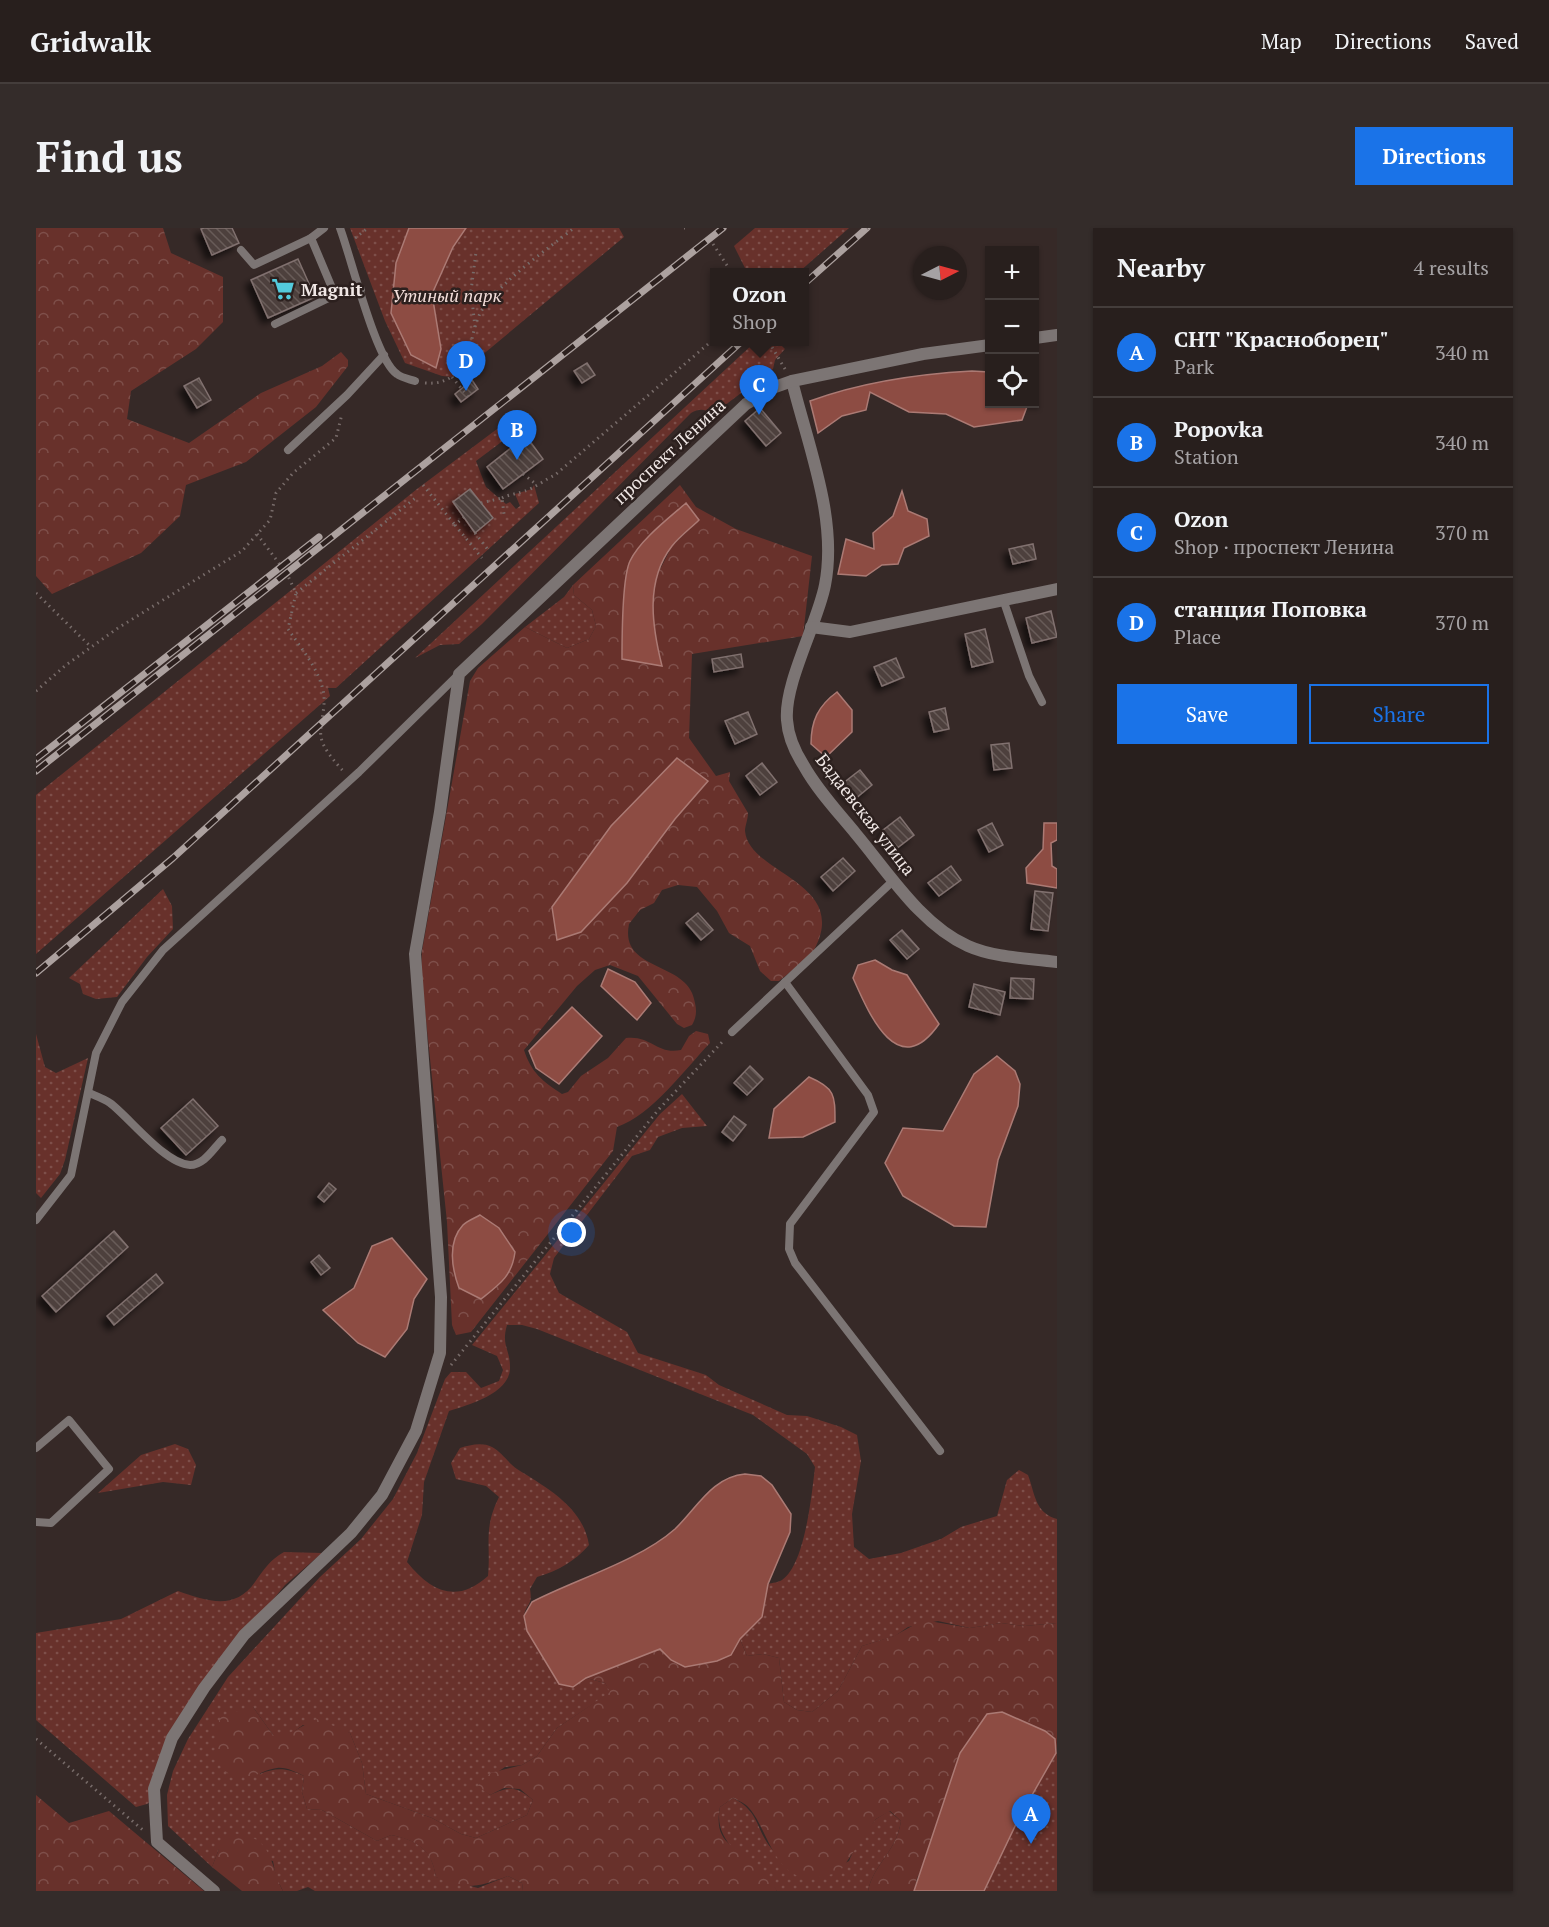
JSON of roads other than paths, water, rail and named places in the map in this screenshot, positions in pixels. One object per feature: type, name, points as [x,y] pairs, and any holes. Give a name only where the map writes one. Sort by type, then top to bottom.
[{"type":"street","points":[[1039,337],[1057,335]]},
{"type":"street","name":"проспект Ленина","points":[[459,674],[746,404],[775,387],[792,381],[912,356],[985,346]]},
{"type":"street","name":"Бадаевская улица","points":[[792,381],[826,510],[830,556],[825,588],[792,689],[786,718],[792,743],[823,794],[894,880],[934,922],[968,946],[997,954],[1057,962]]},
{"type":"street","points":[[811,627],[850,632],[1004,602],[1057,589]]},
{"type":"street","points":[[214,1891],[157,1842],[154,1789],[172,1738],[204,1689],[244,1635],[351,1533],[382,1495],[416,1431],[440,1353],[441,1297],[415,954],[440,812],[459,674]]},
{"type":"lane","points":[[242,250],[255,265],[311,238],[324,228]]},
{"type":"lane","points":[[340,228],[361,289],[372,332],[396,374],[414,381]]},
{"type":"lane","points":[[311,238],[335,295]]},
{"type":"lane","points":[[276,324],[335,295],[361,289]]},
{"type":"lane","points":[[288,450],[347,395],[384,355]]},
{"type":"lane","points":[[1004,602],[1029,676],[1042,702]]},
{"type":"lane","points":[[36,1220],[71,1175],[96,1053],[122,1002],[163,950],[351,780],[459,674]]},
{"type":"lane","points":[[732,1032],[894,880]]},
{"type":"lane","points":[[785,982],[868,1095],[874,1112],[790,1224],[789,1249],[795,1263],[940,1451]]},
{"type":"lane","points":[[89,1093],[108,1102],[139,1132],[177,1161],[190,1165],[203,1161],[222,1140]]},
{"type":"lane","points":[[36,1448],[69,1420],[109,1469],[51,1523],[36,1522]]},
{"type":"railway","points":[[36,771],[723,228]]},
{"type":"railway","points":[[809,280],[867,228]]},
{"type":"railway","points":[[36,973],[173,858],[737,346]]},
{"type":"railway","points":[[36,759],[319,537]]},
{"type":"place","name":"Magnit","points":[[283,289]]},
{"type":"place","name":"станция Поповка","points":[[466,391]]},
{"type":"place","name":"Ozon","points":[[759,415]]},
{"type":"place","name":"Popovka","points":[[517,460]]},
{"type":"place","name":"СНТ \"Красноборец\"","points":[[1031,1844]]},
{"type":"park label","name":"Утиный парк","points":[[447,295]]}]
